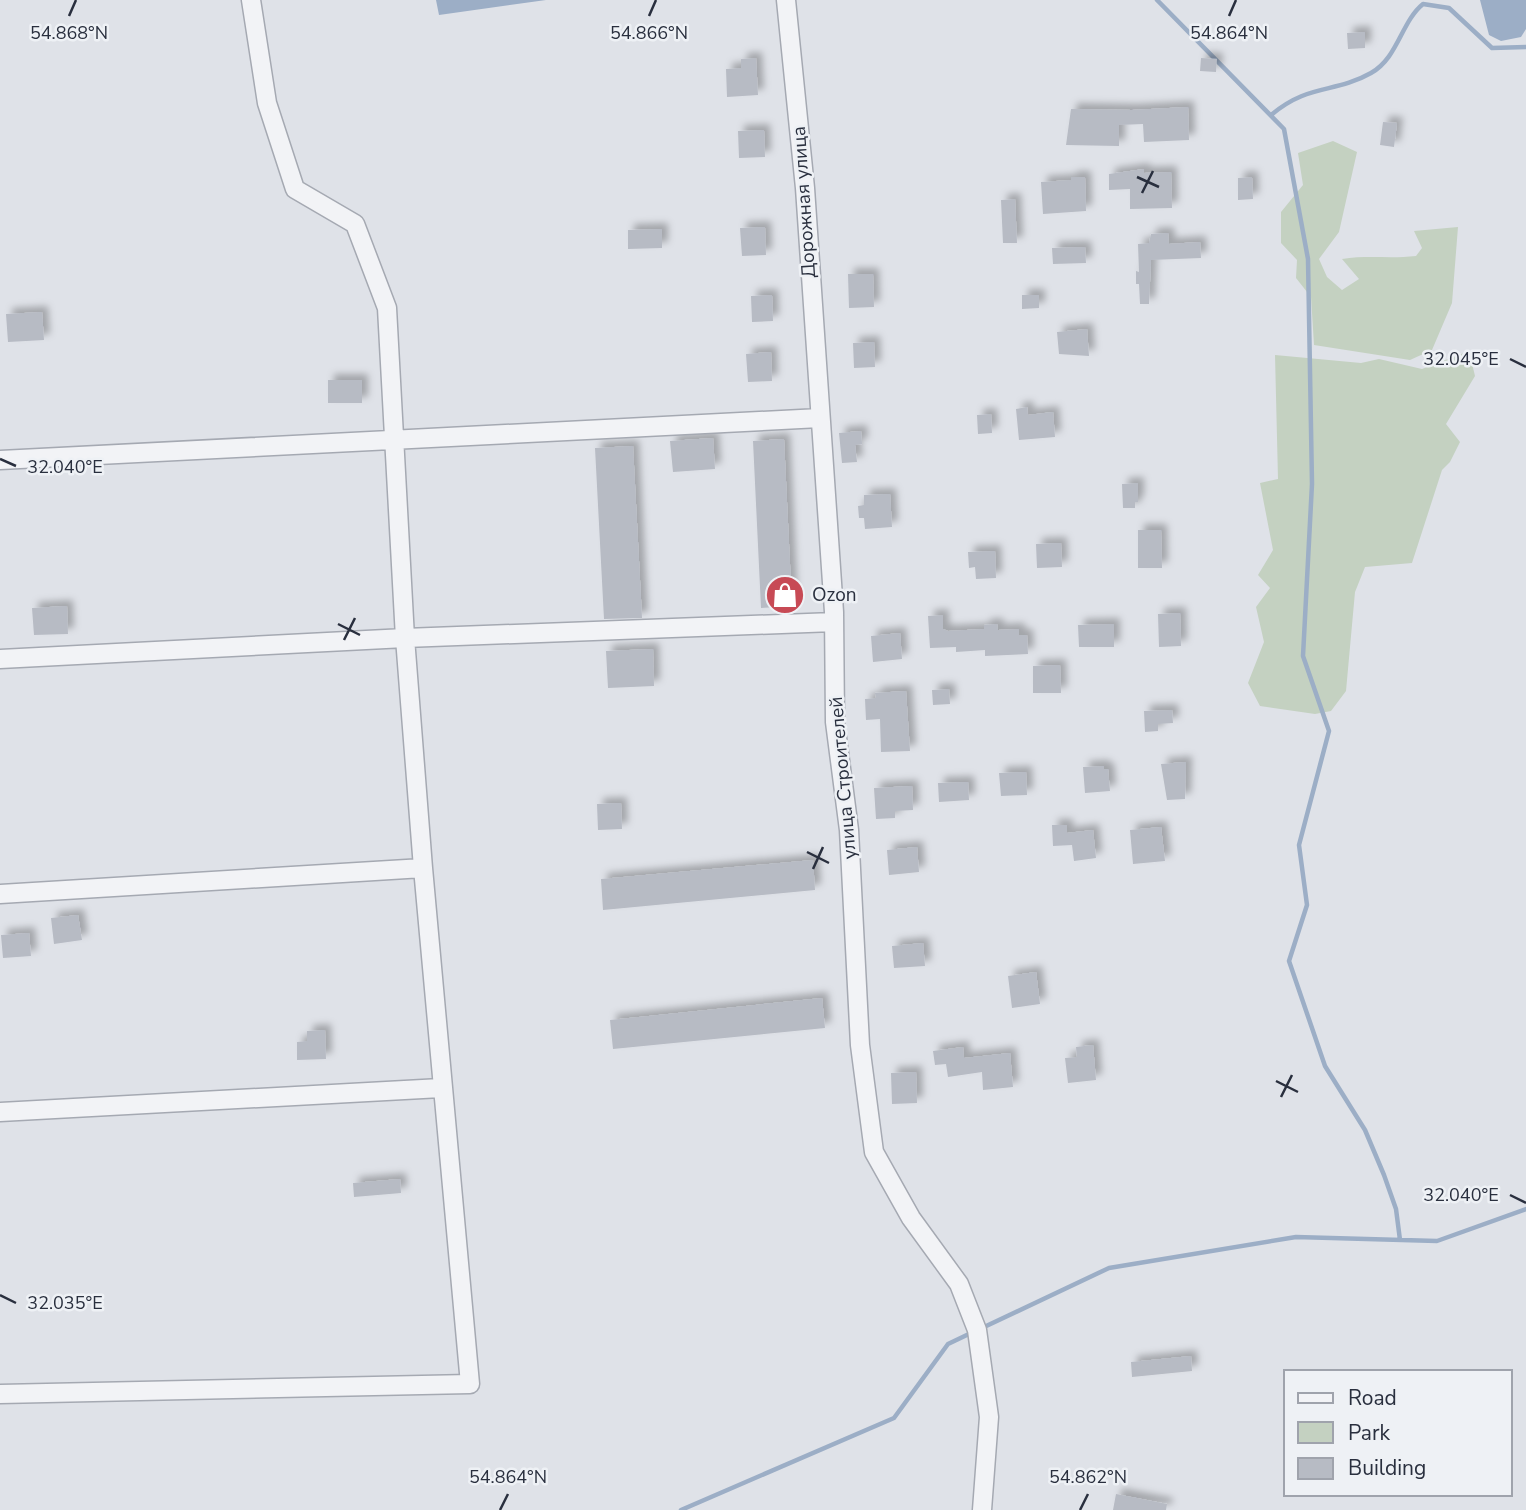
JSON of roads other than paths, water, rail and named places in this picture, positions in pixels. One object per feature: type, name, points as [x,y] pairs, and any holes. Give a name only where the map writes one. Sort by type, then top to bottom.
[{"type":"street","points":[[0,1394],[470,1384],[441,1088],[443,1082],[405,638],[387,308],[355,224],[295,188],[267,103],[251,0]]},
{"type":"street","name":"Дорожная улица","points":[[786,0],[805,188],[819,411]]},
{"type":"street","points":[[0,460],[396,439],[819,411]]},
{"type":"street","name":"улица Строителей","points":[[819,411],[834,622],[835,722],[849,830],[860,1045],[874,1152],[911,1218],[959,1284],[977,1330],[989,1418],[982,1510]]},
{"type":"street","points":[[0,659],[405,638],[834,622]]},
{"type":"street","points":[[0,894],[423,867]]},
{"type":"street","points":[[0,1112],[441,1088]]},
{"type":"water","points":[[436,0],[546,0],[439,15]]},
{"type":"water","points":[[1480,0],[1526,0],[1526,29],[1521,37],[1501,41],[1489,35]]},
{"type":"waterway","points":[[1157,0],[1284,129],[1308,259],[1312,484],[1303,656],[1329,731],[1299,845],[1307,905],[1289,961],[1325,1066],[1365,1130],[1384,1175],[1396,1209],[1400,1240]]},
{"type":"waterway","points":[[1271,115],[1297,98],[1358,80],[1371,73],[1394,49],[1409,20],[1423,4],[1449,8],[1492,48],[1526,47]]},
{"type":"waterway","points":[[982,1328],[1109,1268],[1296,1237],[1437,1241],[1526,1209]]},
{"type":"waterway","points":[[681,1510],[894,1418],[948,1344],[971,1333]]},
{"type":"place","name":"Ozon","points":[[785,595]]}]
